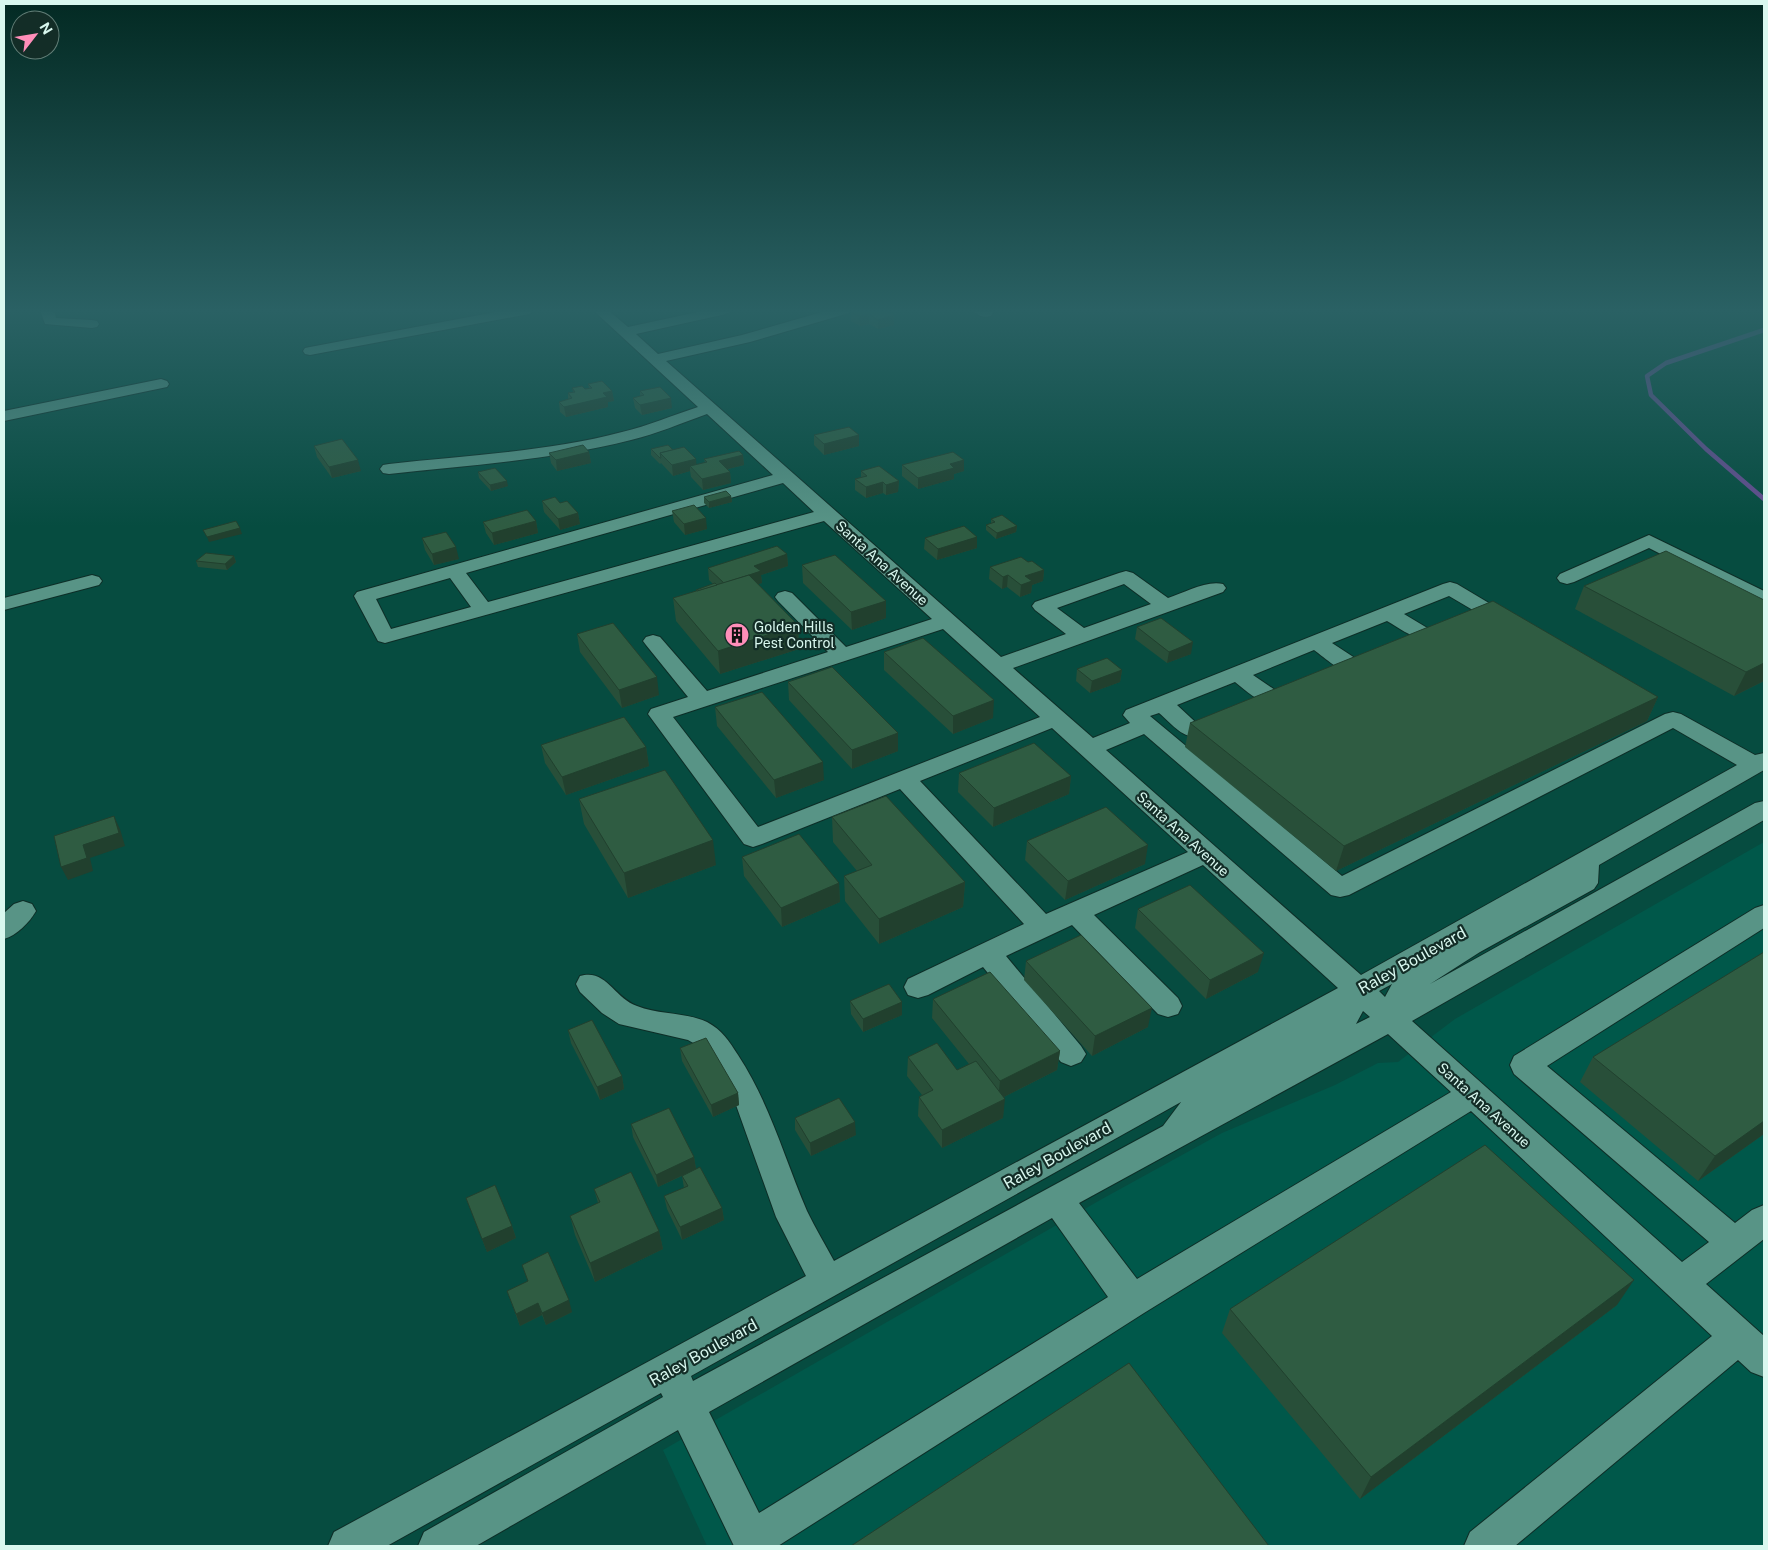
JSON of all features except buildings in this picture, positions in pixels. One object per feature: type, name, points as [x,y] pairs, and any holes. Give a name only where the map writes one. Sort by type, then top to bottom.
[{"type":"street","name":"Santa Ana Avenue","points":[[670,382],[678,395],[710,408],[1391,1019],[1752,1349]]},
{"type":"street","points":[[4,416],[161,384]]},
{"type":"street","points":[[678,395],[688,415]]},
{"type":"street","points":[[390,469],[520,455],[596,443],[628,436],[710,408]]},
{"type":"street","points":[[786,477],[364,596],[386,637],[827,514]]},
{"type":"street","points":[[1566,578],[1649,541],[1764,599]]},
{"type":"street","points":[[454,570],[483,610]]},
{"type":"street","points":[[1082,636],[1042,606],[1126,577],[1166,606]]},
{"type":"street","points":[[4,604],[92,581]]},
{"type":"street","points":[[997,666],[1216,588]]},
{"type":"street","points":[[1527,634],[1450,588],[1134,715],[1340,888],[1664,714],[1760,763]]},
{"type":"street","points":[[785,597],[842,655]]},
{"type":"street","points":[[1389,612],[1422,633]]},
{"type":"street","points":[[946,621],[659,714],[753,838],[1055,719]]},
{"type":"street","points":[[653,642],[702,700]]},
{"type":"street","points":[[1316,642],[1353,666]]},
{"type":"street","points":[[1237,674],[1270,697]]},
{"type":"street","points":[[1162,704],[1194,731]]},
{"type":"street","points":[[1088,749],[1147,724]]},
{"type":"street","name":"Raley Boulevard","points":[[348,1546],[1358,990],[1760,763]]},
{"type":"street","points":[[904,779],[1042,927]]},
{"type":"street","points":[[438,1546],[685,1405],[1058,1199],[1759,819]]},
{"type":"street","points":[[918,987],[1042,927],[1205,854]]},
{"type":"street","points":[[1391,1019],[1402,991],[1424,973],[1470,945],[1585,883],[1587,861]]},
{"type":"street","points":[[1075,912],[1168,1006]]},
{"type":"street","points":[[1734,1243],[1525,1065],[1764,915]]},
{"type":"street","points":[[987,953],[1072,1054]]},
{"type":"street","points":[[590,984],[612,1005],[629,1016],[696,1030],[712,1040],[743,1088],[793,1217],[828,1283]]},
{"type":"street","points":[[1169,1139],[1202,1099],[1338,1024],[1348,1014],[1358,990]]},
{"type":"street","points":[[669,1371],[754,1543],[1132,1301],[1443,1114],[1473,1094]]},
{"type":"street","points":[[1058,1199],[1132,1301]]},
{"type":"street","points":[[1680,1284],[1764,1220]]},
{"type":"street","points":[[1484,1546],[1752,1349]]},
{"type":"shaded area","points":[[1764,842],[1764,1546],[707,1546],[663,1450],[1102,1199],[1222,1133],[1335,1085],[1378,1063],[1398,1062],[1455,1019]]},
{"type":"waterway","points":[[1648,382],[1651,395],[1706,449],[1764,499]]},
{"type":"place","name":"Golden Hills Pest Control","points":[[737,635]]}]
